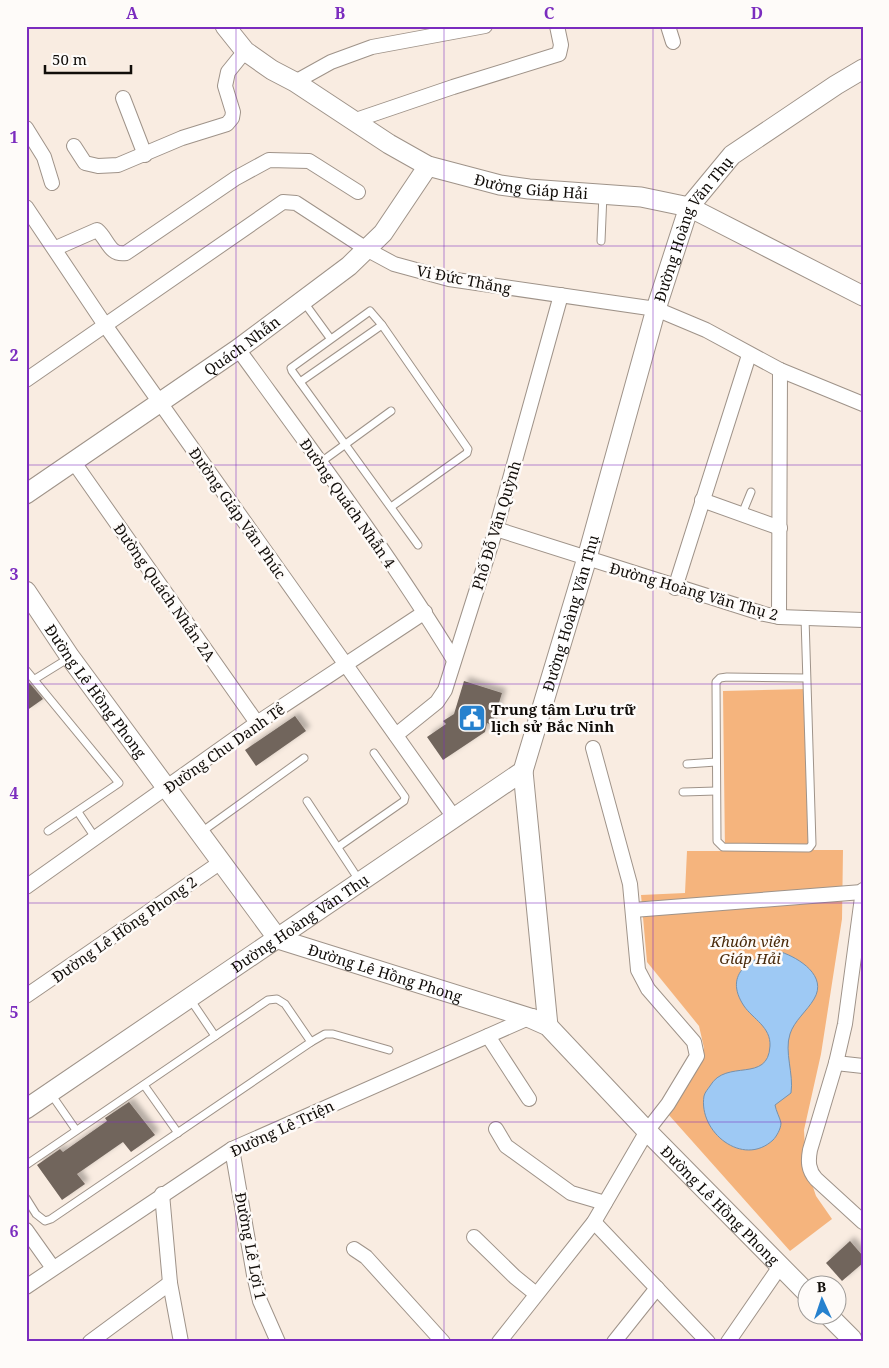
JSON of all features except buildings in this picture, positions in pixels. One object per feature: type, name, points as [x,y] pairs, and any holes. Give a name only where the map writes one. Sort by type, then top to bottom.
[{"type":"street","name":"Đường Giáp Hải","points":[[225,26],[245,51],[272,70],[295,82],[353,121],[428,166],[500,185],[529,190],[641,197],[689,207],[863,296]]},
{"type":"street","points":[[295,82],[352,53],[438,30],[485,26]]},
{"type":"street","points":[[353,121],[453,86],[559,54],[561,48],[557,26]]},
{"type":"street","points":[[668,26],[673,42]]},
{"type":"street","points":[[74,146],[85,163],[98,166],[118,165],[182,138],[228,124],[233,112],[225,86],[228,72],[245,51]]},
{"type":"street","name":"Đường Hoàng Văn Thụ","points":[[26,1109],[278,939],[453,816],[523,771],[587,558],[656,309],[689,207],[732,155],[836,85],[863,70]]},
{"type":"street","points":[[123,98],[145,155]]},
{"type":"street","points":[[26,128],[44,157],[52,183]]},
{"type":"street","points":[[56,248],[97,230],[112,251],[120,254],[126,253],[236,178],[269,160],[309,161],[358,192]]},
{"type":"street","name":"Quách Nhẫn","points":[[26,494],[238,349],[368,250],[383,233],[428,166]]},
{"type":"street","name":"Vi Đức Thăng","points":[[26,380],[283,202],[296,203],[368,250],[394,264],[449,279],[656,309],[706,330],[749,355],[780,370],[863,404]]},
{"type":"street","name":"Đường Giáp Văn Phúc","points":[[26,207],[56,248],[105,325],[453,816]]},
{"type":"street","name":"Phố Đỗ Văn Quỳnh","points":[[396,735],[442,695],[496,529],[561,295]]},
{"type":"street","name":"Đường Quách Nhẫn 4","points":[[238,349],[321,462],[425,612],[454,660]]},
{"type":"street","points":[[675,588],[749,355]]},
{"type":"street","points":[[779,617],[780,370]]},
{"type":"street","name":"Đường Quách Nhẫn 2A","points":[[73,461],[257,723]]},
{"type":"street","points":[[702,500],[780,528]]},
{"type":"street","name":"Đường Hoàng Văn Thụ 2","points":[[496,529],[675,588],[779,617],[863,620]]},
{"type":"street","name":"Đường Lê Hồng Phong","points":[[29,601],[278,939],[541,1017],[647,1131],[796,1281]]},
{"type":"street","name":"Đường Chu Danh Tể","points":[[26,887],[257,723],[425,612]]},
{"type":"street","points":[[499,1342],[594,1222],[647,1131],[684,1080],[697,1056],[694,1042],[642,980],[636,956],[630,884],[593,748]]},
{"type":"street","points":[[523,771],[541,1017]]},
{"type":"street","name":"Đường Lê Hồng Phong 2","points":[[26,996],[221,862]]},
{"type":"street","points":[[633,910],[862,891],[845,1024],[836,1063],[810,1150],[809,1164],[811,1173],[816,1179],[863,1222]]},
{"type":"street","name":"Đường Lê Triện","points":[[26,1287],[162,1194],[232,1149],[488,1036],[541,1017]]},
{"type":"street","points":[[488,1036],[529,1099]]},
{"type":"street","points":[[836,1063],[863,1066]]},
{"type":"street","points":[[496,1129],[506,1146],[571,1193],[605,1203]]},
{"type":"street","name":"Đường Lê Lợi 1","points":[[232,1149],[260,1301],[278,1342]]},
{"type":"street","points":[[162,1194],[170,1283],[181,1342]]},
{"type":"street","points":[[594,1222],[708,1342]]},
{"type":"street","points":[[26,1230],[53,1268]]},
{"type":"street","points":[[474,1237],[536,1294]]},
{"type":"street","points":[[354,1248],[366,1257],[443,1342]]},
{"type":"street","points":[[728,1342],[781,1265]]},
{"type":"street","points":[[90,1342],[170,1283]]},
{"type":"street","points":[[614,1342],[657,1288]]},
{"type":"street","points":[[843,1326],[857,1336]]},
{"type":"lane","points":[[601,241],[602,194]]},
{"type":"lane","points":[[303,300],[330,338]]},
{"type":"lane","points":[[391,507],[467,453],[468,449],[382,325],[370,311],[330,338],[291,368],[418,545]]},
{"type":"lane","points":[[300,382],[382,325]]},
{"type":"lane","points":[[321,462],[391,411]]},
{"type":"lane","points":[[742,514],[751,492]]},
{"type":"lane","points":[[805,618],[812,844],[808,848],[722,847],[717,841],[716,682],[720,678],[806,678]]},
{"type":"lane","points":[[35,679],[70,657]]},
{"type":"lane","points":[[26,670],[119,783],[48,831]]},
{"type":"lane","points":[[338,848],[404,802],[404,797],[374,753]]},
{"type":"lane","points":[[199,833],[304,758]]},
{"type":"lane","points":[[687,764],[716,762]]},
{"type":"lane","points":[[683,792],[716,791]]},
{"type":"lane","points":[[307,801],[360,882]]},
{"type":"lane","points":[[78,812],[96,839]]},
{"type":"lane","points":[[189,998],[215,1036]]},
{"type":"lane","points":[[26,1165],[268,1000],[277,998],[285,1004],[311,1042]]},
{"type":"lane","points":[[26,1198],[36,1214],[44,1221],[51,1219],[324,1034],[333,1034],[389,1050]]},
{"type":"lane","points":[[144,1084],[178,1133]]},
{"type":"lane","points":[[50,1092],[76,1130]]},
{"type":"green space","name":"Khuôn viên Giáp Hải","points":[[807,689],[814,850],[843,850],[842,919],[821,1054],[804,1130],[806,1166],[816,1196],[832,1219],[790,1251],[668,1114],[696,1071],[704,1048],[699,1026],[647,962],[641,895],[685,893],[687,851],[725,851],[723,691]]},
{"type":"water","points":[[781,952],[803,963],[810,969],[817,983],[817,991],[814,999],[794,1025],[788,1041],[792,1086],[791,1093],[775,1105],[781,1123],[778,1133],[773,1140],[761,1148],[749,1150],[736,1148],[725,1142],[715,1133],[708,1122],[704,1109],[704,1096],[717,1078],[726,1073],[754,1068],[762,1064],[768,1057],[770,1039],[768,1034],[765,1028],[744,1006],[738,994],[736,984],[738,975],[751,962],[760,957]]},
{"type":"place","name":"Trung tâm Lưu trữ lịch sử Bắc Ninh","points":[[472,718]]}]
